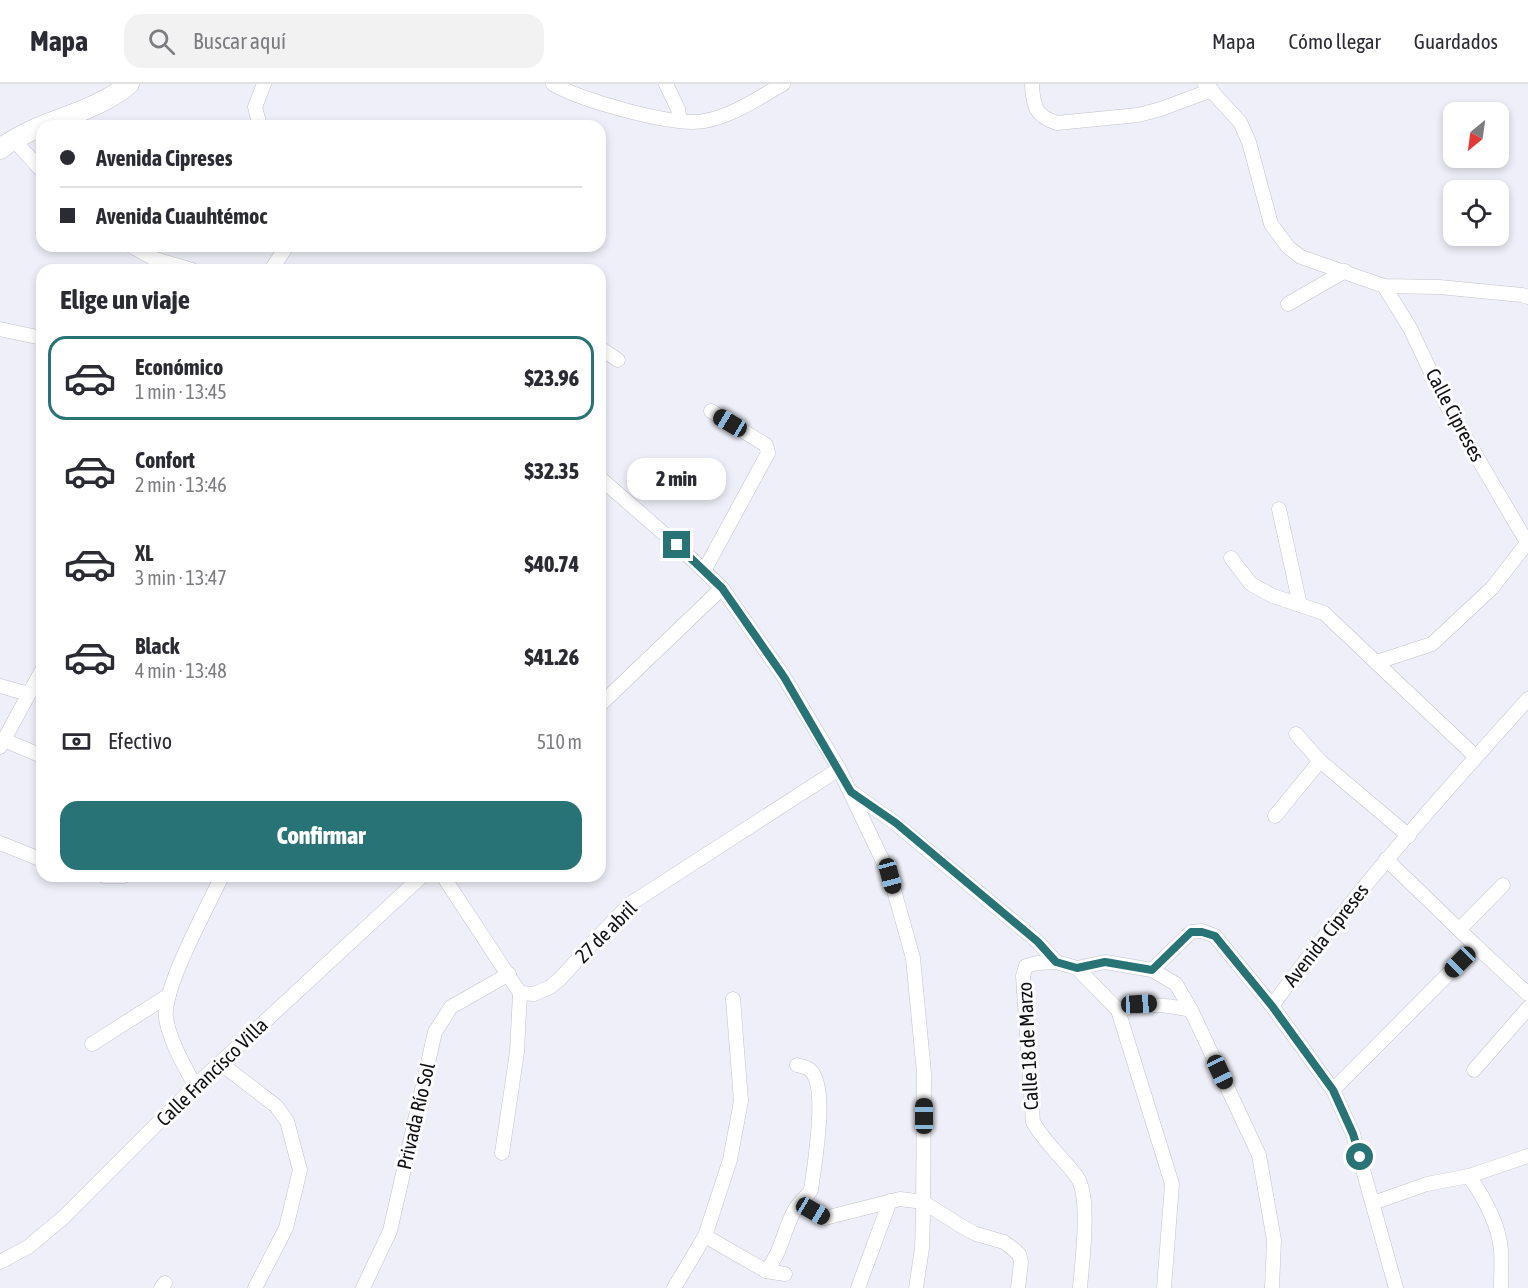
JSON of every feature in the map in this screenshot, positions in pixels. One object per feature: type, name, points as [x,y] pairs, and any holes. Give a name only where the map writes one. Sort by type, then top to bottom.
[{"type":"street","points":[[58,120],[88,109],[129,84]]},
{"type":"street","points":[[258,120],[255,107],[264,84]]},
{"type":"street","points":[[553,84],[577,95],[657,118],[680,122],[703,122],[722,116],[744,107],[783,84]]},
{"type":"street","points":[[666,84],[678,109],[680,122]]},
{"type":"street","points":[[1032,84],[1032,102],[1036,109],[1047,120],[1057,123],[1138,115],[1161,109],[1208,87],[1240,122],[1249,142],[1271,224],[1288,247],[1301,256],[1384,286],[1439,287],[1528,297]]},
{"type":"street","points":[[36,128],[6,144],[36,166]]},
{"type":"street","points":[[142,252],[172,264]]},
{"type":"street","points":[[1288,304],[1345,271]]},
{"type":"street","name":"Calle Cipreses","points":[[1384,286],[1410,328],[1447,406],[1528,544]]},
{"type":"street","points":[[0,329],[36,337]]},
{"type":"street","points":[[606,352],[618,360]]},
{"type":"street","points":[[704,571],[768,453],[766,445],[711,411]]},
{"type":"street","points":[[606,483],[722,588],[784,677],[839,769],[890,876],[912,958],[924,1073],[922,1248],[916,1288]]},
{"type":"street","points":[[1280,509],[1300,605]]},
{"type":"street","points":[[1377,662],[1432,644],[1492,588],[1528,544]]},
{"type":"street","points":[[1231,558],[1251,584],[1273,596],[1324,614],[1476,757]]},
{"type":"street","points":[[606,699],[722,588]]},
{"type":"street","points":[[36,681],[2,743],[36,754]]},
{"type":"street","points":[[0,686],[29,694]]},
{"type":"street","points":[[1528,699],[1386,860],[1528,994]]},
{"type":"street","points":[[1296,734],[1320,761],[1409,836]]},
{"type":"street","points":[[1275,816],[1320,761]]},
{"type":"street","name":"27 de abril","points":[[520,993],[534,994],[550,987],[630,904],[839,769]]},
{"type":"street","points":[[851,792],[896,823],[1038,942],[1056,962],[1077,968],[1105,962],[1152,970],[1176,984],[1191,1010],[1259,1155],[1274,1240],[1272,1288]]},
{"type":"street","points":[[0,843],[36,858]]},
{"type":"street","name":"Avenida Cipreses","points":[[1386,860],[1295,973],[1272,1006],[1333,1090],[1353,1134],[1396,1288]]},
{"type":"street","points":[[195,1086],[170,1035],[165,1015],[168,994],[176,973],[219,882]]},
{"type":"street","name":"Calle Francisco Villa","points":[[0,1262],[28,1247],[52,1228],[195,1086],[416,882]]},
{"type":"street","points":[[447,882],[520,993],[512,1094],[502,1153]]},
{"type":"street","points":[[1459,930],[1503,885]]},
{"type":"street","points":[[1152,970],[1191,932],[1202,932],[1215,936],[1272,1006]]},
{"type":"street","points":[[1333,1090],[1476,946]]},
{"type":"street","name":"Calle 18 de Marzo","points":[[1056,962],[1026,966],[1023,976],[1023,996],[1033,1122],[1043,1140],[1078,1179],[1085,1199],[1080,1288]]},
{"type":"street","points":[[1077,968],[1118,1010],[1172,1184],[1164,1288]]},
{"type":"street","name":"Privada Río Sol","points":[[363,1288],[390,1231],[435,1032],[451,1007],[508,974]]},
{"type":"street","points":[[92,1044],[168,994]]},
{"type":"street","points":[[674,1288],[705,1236],[730,1160],[741,1101],[733,999]]},
{"type":"street","points":[[1118,1010],[1139,1004],[1159,1004],[1191,1010]]},
{"type":"street","points":[[1474,1070],[1528,1008]]},
{"type":"street","name":"Calle Francisco Villa","points":[[220,1063],[276,1106],[287,1121],[300,1170],[286,1228],[255,1288]]},
{"type":"street","points":[[766,1271],[775,1261],[794,1210],[811,1190],[821,1100],[816,1079],[810,1069],[797,1065]]},
{"type":"street","points":[[1373,1203],[1427,1184],[1469,1176],[1528,1156]]},
{"type":"street","points":[[1469,1176],[1480,1191],[1495,1226],[1501,1248],[1501,1288]]},
{"type":"street","points":[[800,1203],[825,1218],[890,1201],[908,1199],[923,1202],[976,1234],[1004,1242],[1019,1254],[1021,1262],[1017,1288]]},
{"type":"street","points":[[858,1288],[890,1201]]},
{"type":"street","points":[[705,1236],[766,1271],[785,1274]]},
{"type":"route","points":[[677,545],[722,588],[784,677],[851,792],[896,823],[1038,942],[1056,962],[1077,968],[1105,962],[1152,970],[1191,932],[1202,932],[1215,936],[1272,1006],[1333,1090],[1353,1134],[1360,1157]]}]
